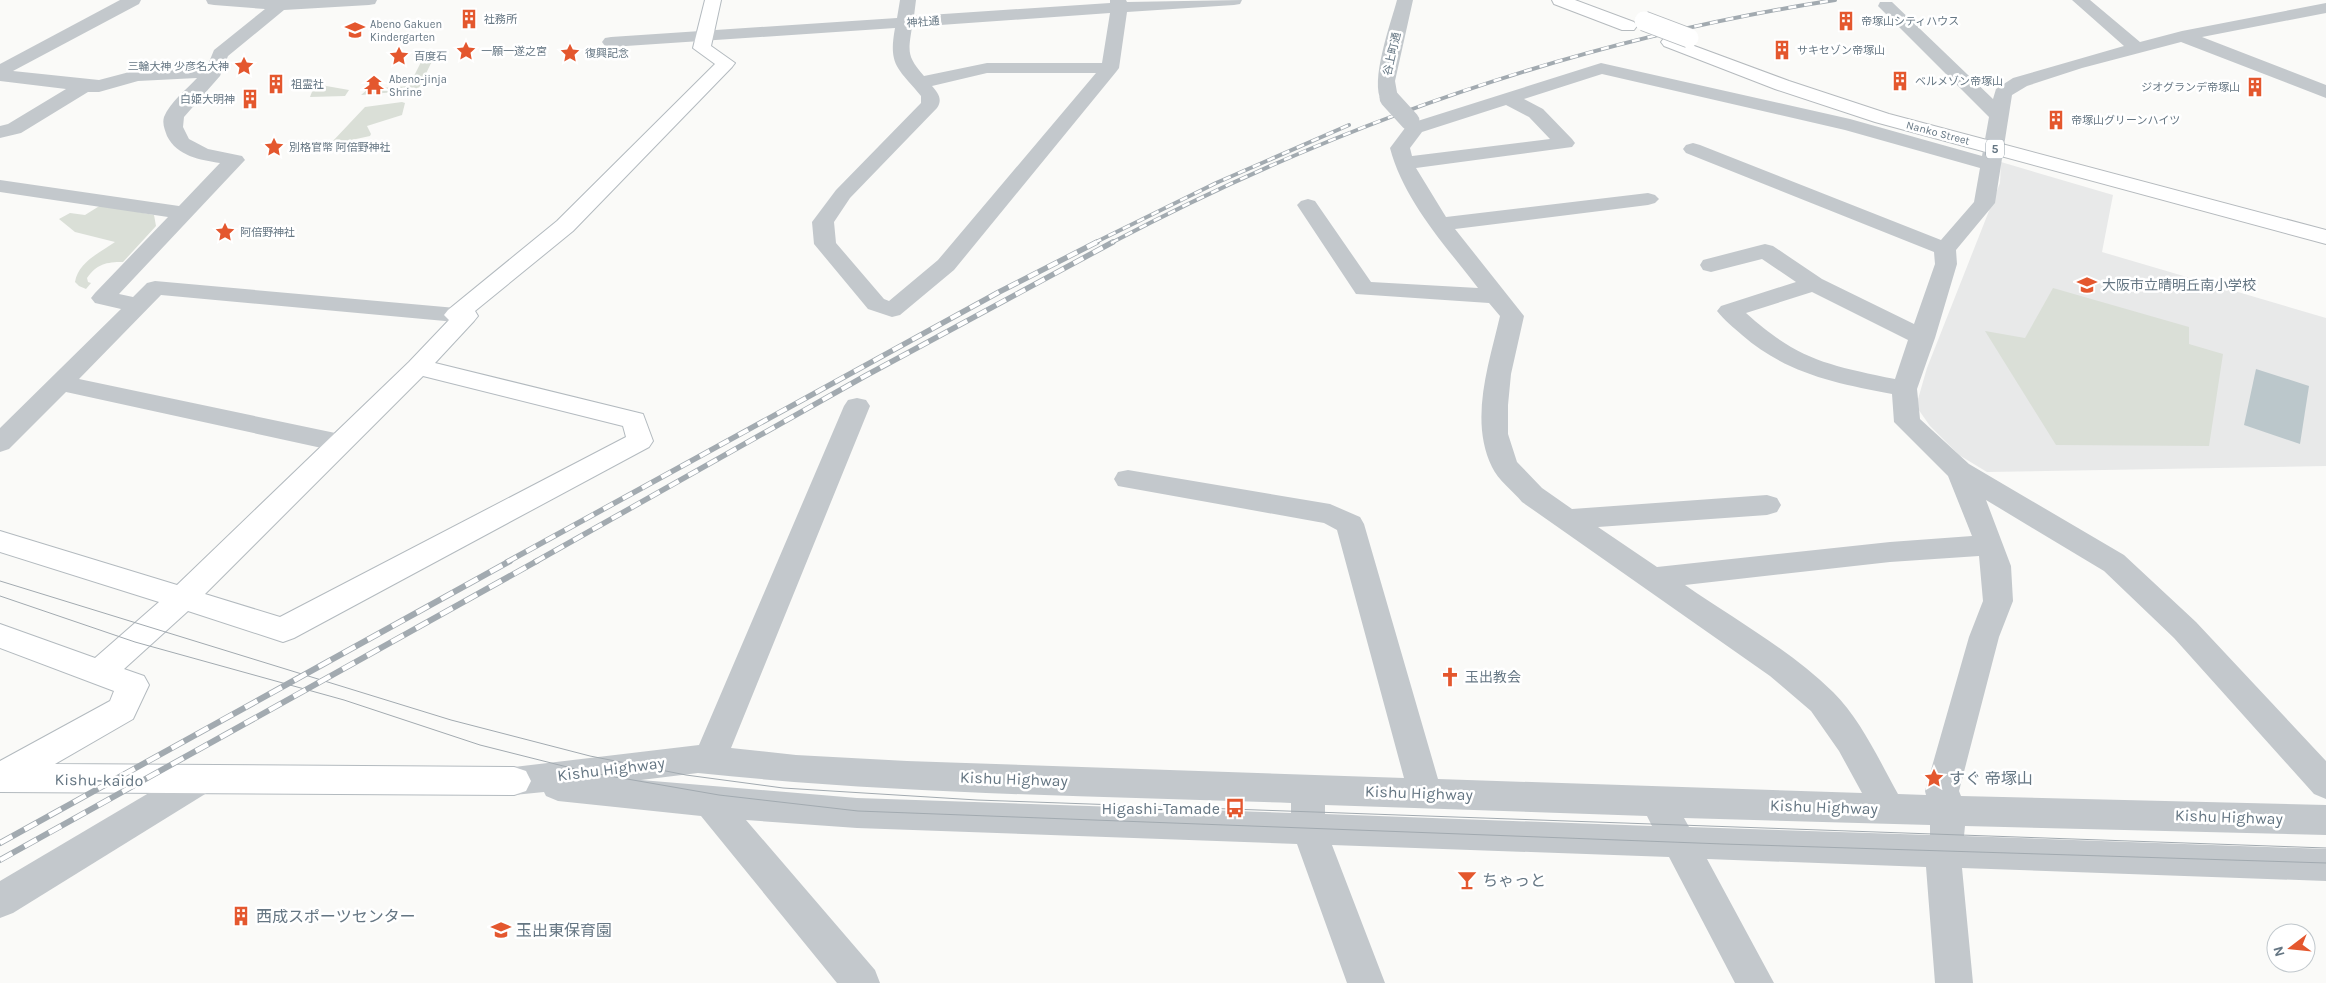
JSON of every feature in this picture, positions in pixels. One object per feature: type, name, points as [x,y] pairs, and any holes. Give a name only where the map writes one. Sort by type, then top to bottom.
[{"type":"street","points":[[0,73],[133,0]]},
{"type":"street","points":[[214,0],[290,3],[368,0]]},
{"type":"street","points":[[456,314],[565,226],[726,63],[702,48],[713,0]]},
{"type":"street","points":[[908,0],[901,43],[902,61],[930,95],[930,104],[843,194],[823,222],[824,244],[876,304],[892,310],[946,265],[1110,68],[1118,4]]},
{"type":"street","name":"神社通","points":[[611,42],[904,23],[1118,4],[1234,0]]},
{"type":"street","name":"谷上町通","points":[[1405,0],[1386,80],[1389,98],[1412,125]]},
{"type":"street","name":"Nanko Street","points":[[1560,0],[1680,40],[1842,105],[2326,223]]},
{"type":"street","name":"Nanko Street","points":[[1586,0],[1636,24]]},
{"type":"street","points":[[2080,0],[2138,49]]},
{"type":"street","points":[[139,305],[103,298],[235,160],[202,154],[181,143],[173,127],[174,117],[182,105],[214,72],[220,54],[290,3]]},
{"type":"street","points":[[1886,6],[1995,141]]},
{"type":"street","points":[[2326,8],[2182,36],[2076,64],[2020,82],[2004,93],[1984,203],[1945,249],[1946,264],[1923,338],[1904,390],[1908,422],[1959,471],[2114,563],[2185,630],[2326,784]]},
{"type":"street","points":[[2182,36],[2326,92]]},
{"type":"street","points":[[920,82],[987,68],[1110,68]]},
{"type":"street","points":[[1888,809],[1852,741],[1822,702],[1780,667],[1532,495],[1506,466],[1495,434],[1495,405],[1499,374],[1512,316],[1440,224],[1406,170],[1400,148],[1412,125],[1508,98],[1601,68],[1850,125],[1995,141]]},
{"type":"street","points":[[0,73],[84,86],[99,86],[137,76],[214,72]]},
{"type":"street","points":[[0,132],[14,129],[84,86]]},
{"type":"street","points":[[1404,163],[1564,143],[1536,113],[1508,98]]},
{"type":"street","name":"Nanko Street","points":[[1995,141],[2326,237]]},
{"type":"street","points":[[1693,150],[1945,249]]},
{"type":"street","points":[[0,186],[184,213]]},
{"type":"street","points":[[1440,224],[1648,199]]},
{"type":"street","points":[[1308,205],[1364,289],[1497,296]]},
{"type":"street","points":[[1711,265],[1765,251],[1814,284],[1923,338]]},
{"type":"street","points":[[1814,284],[1729,311],[1755,334],[1787,356],[1836,374],[1904,390]]},
{"type":"street","points":[[0,443],[156,288],[466,316],[418,367],[181,600],[101,671]]},
{"type":"street","points":[[0,541],[181,600],[283,630],[640,441],[634,420],[418,367]]},
{"type":"street","points":[[61,383],[340,443]]},
{"type":"street","points":[[709,760],[857,406]]},
{"type":"street","points":[[1954,983],[1943,853],[1947,836],[1948,809],[1942,791],[1954,737],[1984,637],[1998,601],[1996,566],[1990,545],[1959,471]]},
{"type":"street","points":[[1128,479],[1330,514],[1350,524],[1425,793]]},
{"type":"street","points":[[1566,519],[1767,505]]},
{"type":"street","points":[[1652,578],[1842,556],[1990,545]]},
{"type":"street","points":[[0,636],[101,671],[133,685],[122,710],[0,778]]},
{"type":"street","name":"Kishu Highway","points":[[514,782],[635,765],[709,760],[796,769],[907,775],[1308,790],[1888,809],[1948,809],[2326,820]]},
{"type":"street","name":"Kishu-kaido","points":[[0,778],[198,781]]},
{"type":"street","points":[[0,901],[198,781]]},
{"type":"street","name":"Kishu Highway","points":[[198,781],[514,782],[710,802],[858,813],[1943,853],[2326,865]]},
{"type":"street","points":[[1308,790],[1309,829],[1366,983]]},
{"type":"street","points":[[710,802],[861,983]]},
{"type":"street","points":[[1657,802],[1754,983]]},
{"type":"shaded area","points":[[433,59],[418,90],[361,95],[368,89],[409,86],[422,60]]},
{"type":"shaded area","points":[[315,84],[349,90],[345,96],[310,97]]},
{"type":"shaded area","points":[[405,103],[402,115],[367,126],[371,134],[370,136],[333,144],[332,142],[365,107]]},
{"type":"shaded area","name":"大阪市立晴明丘南小学校","points":[[2001,162],[2113,195],[2102,252],[2326,318],[2326,466],[1987,472],[1959,455],[1930,426],[1916,406],[1927,368],[2000,183]]},
{"type":"shaded area","points":[[101,205],[154,215],[156,226],[123,262],[107,263],[94,270],[87,278],[88,282],[91,283],[86,289],[75,282],[77,275],[85,263],[115,242],[75,232],[59,219],[70,213],[85,215]]},
{"type":"shaded area","points":[[2053,288],[2189,327],[2189,344],[2223,354],[2209,446],[2056,445],[1985,331],[2025,338]]},
{"type":"shaded area","points":[[2256,369],[2309,386],[2300,444],[2244,425]]},
{"type":"tram line","points":[[0,581],[451,720],[590,756],[686,775],[783,788],[977,800],[2326,848]]},
{"type":"tram line","points":[[0,596],[135,642],[344,700],[480,745],[587,772],[719,795],[858,811],[1723,844],[2326,863]]},
{"type":"railway","points":[[1111,243],[1197,199],[1285,160],[1373,123],[1463,91],[1554,63],[1646,38],[1740,17],[1835,0]]},
{"type":"railway","points":[[1094,243],[1216,183],[1349,125]]},
{"type":"railway","points":[[507,562],[999,292],[1097,242]]},
{"type":"railway","points":[[535,562],[865,376],[1113,242]]},
{"type":"railway","points":[[0,843],[510,561]]},
{"type":"railway","points":[[0,860],[537,561]]},
{"type":"place","name":"社務所","points":[[469,19]]},
{"type":"place","name":"帝塚山シティハウス","points":[[1846,21]]},
{"type":"place","name":"Abeno Gakuen Kindergarten","points":[[355,30]]},
{"type":"place","name":"サキセゾン帝塚山","points":[[1782,50]]},
{"type":"place","name":"一願一遂之宮","points":[[466,51]]},
{"type":"place","name":"復興記念","points":[[570,53]]},
{"type":"place","name":"百度石","points":[[399,56]]},
{"type":"place","name":"三輪大神 少彦名大神","points":[[244,66]]},
{"type":"place","name":"ベルメゾン帝塚山","points":[[1900,81]]},
{"type":"place","name":"祖霊社","points":[[276,84]]},
{"type":"place","name":"Abeno-jinja Shrine","points":[[374,85]]},
{"type":"place","name":"ジオグランデ帝塚山","points":[[2255,87]]},
{"type":"place","name":"白姫大明神","points":[[250,99]]},
{"type":"place","name":"帝塚山グリーンハイツ","points":[[2056,120]]},
{"type":"place","name":"別格官幣 阿倍野神社","points":[[274,147]]},
{"type":"place","name":"阿倍野神社","points":[[225,232]]},
{"type":"place","name":"大阪市立晴明丘南小学校","points":[[2087,285]]},
{"type":"place","name":"玉出教会","points":[[1450,677]]},
{"type":"place","name":"すぐ 帝塚山","points":[[1934,778]]},
{"type":"place","name":"Higashi-Tamade","points":[[1235,808]]},
{"type":"place","name":"ちゃっと","points":[[1467,880]]},
{"type":"place","name":"西成スポーツセンター","points":[[241,916]]},
{"type":"place","name":"玉出東保育園","points":[[501,930]]}]
